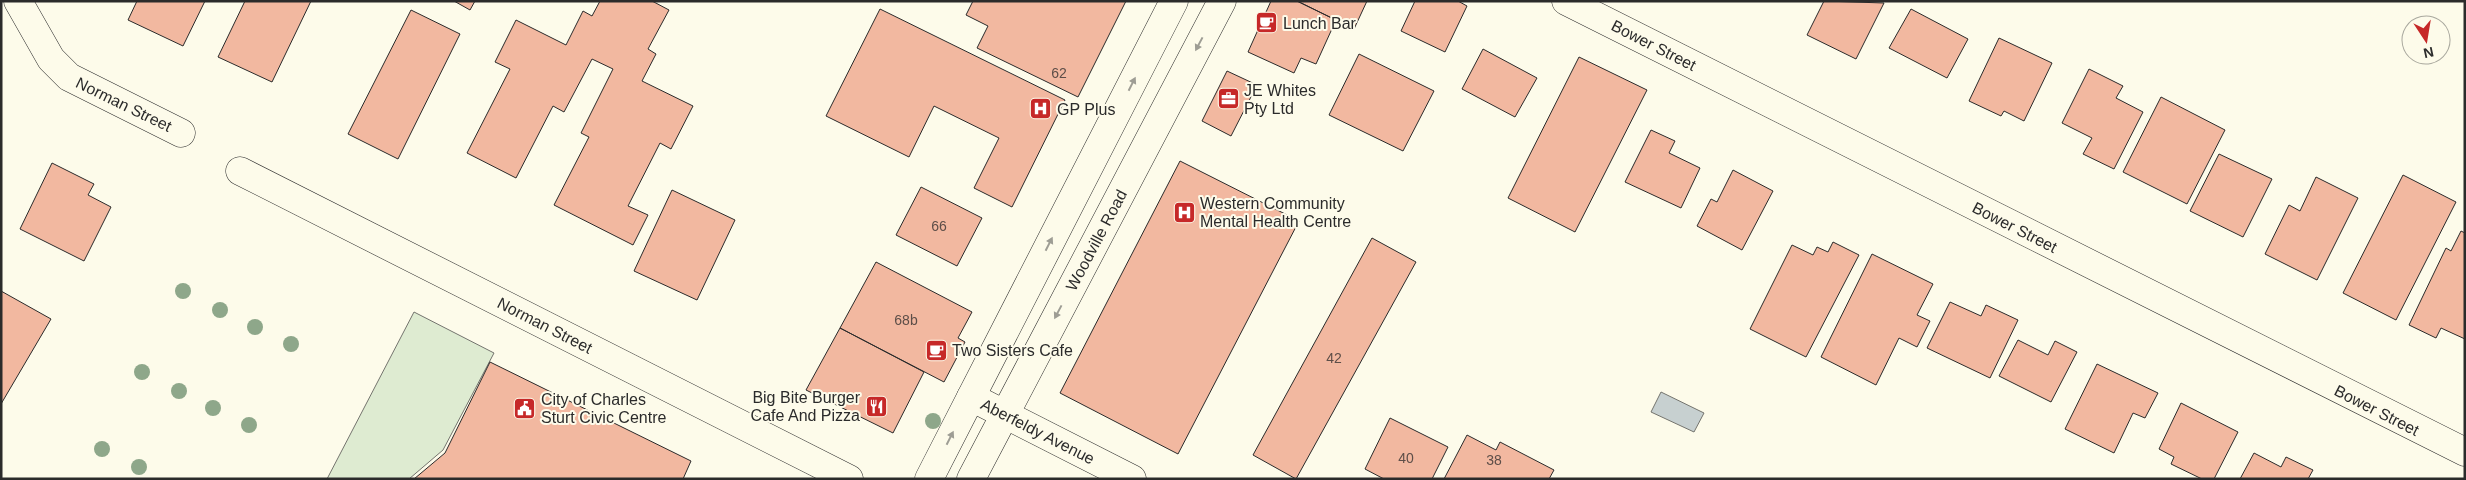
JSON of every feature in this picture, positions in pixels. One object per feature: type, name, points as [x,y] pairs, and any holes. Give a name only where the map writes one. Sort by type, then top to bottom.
[{"type":"street","name":"Norman Street","points":[[18,1],[51,59],[69,77],[181,133]]},
{"type":"street","points":[[929,479],[1174,1]]},
{"type":"street","name":"Woodville Road","points":[[971,479],[1222,1]]},
{"type":"street","name":"Bower Street","points":[[1566,1],[2465,452]]},
{"type":"street","name":"Norman Street","points":[[240,172],[849,479]]},
{"type":"street","name":"Aberfeldy Avenue","points":[[971,397],[1132,479]]},
{"type":"green space","points":[[414,312],[494,353],[443,450],[409,479],[327,479]]},
{"type":"shaded area","points":[[1661,392],[1704,413],[1694,432],[1651,412]]},
{"type":"building","points":[[137,1],[205,1],[183,46],[128,20]]},
{"type":"building","points":[[245,1],[311,1],[272,82],[218,57]]},
{"type":"building","points":[[454,1],[475,1],[470,10]]},
{"type":"building","points":[[600,1],[652,1],[669,10],[648,49],[656,54],[642,81],[693,106],[671,149],[660,143],[628,206],[648,215],[633,245],[554,205],[589,137],[581,133],[613,69],[592,59],[564,112],[553,106],[516,178],[467,153],[510,69],[495,62],[516,20],[566,45],[583,11],[592,16]]},
{"type":"building","points":[[973,1],[1126,1],[1078,97],[977,48],[988,26],[966,15]]},
{"type":"building","points":[[1271,1],[1297,1],[1336,20],[1316,64],[1301,58],[1294,73],[1248,52]]},
{"type":"building","points":[[1297,1],[1367,1],[1354,29]]},
{"type":"building","points":[[1415,1],[1458,1],[1467,6],[1445,52],[1401,31]]},
{"type":"building","points":[[1824,1],[1884,3],[1856,59],[1807,35]]},
{"type":"building","points":[[880,9],[1065,100],[1012,207],[974,188],[999,138],[934,106],[909,157],[826,116]]},
{"type":"building","points":[[1911,9],[1968,39],[1947,78],[1889,48]]},
{"type":"building","points":[[411,10],[460,34],[398,159],[348,134]]},
{"type":"building","points":[[1999,38],[2052,63],[2024,121],[2004,111],[2001,116],[1969,101]]},
{"type":"building","points":[[1483,49],[1537,78],[1515,117],[1462,89]]},
{"type":"building","points":[[1359,54],[1434,91],[1403,151],[1329,115]]},
{"type":"building","points":[[1579,57],[1647,90],[1575,232],[1508,198]]},
{"type":"building","points":[[2089,69],[2123,86],[2116,98],[2143,112],[2114,169],[2083,154],[2092,138],[2062,123]]},
{"type":"building","points":[[1227,71],[1257,85],[1231,136],[1202,121]]},
{"type":"building","points":[[2161,97],[2225,130],[2187,204],[2123,172]]},
{"type":"building","points":[[1651,130],[1675,141],[1669,153],[1700,168],[1681,208],[1625,182]]},
{"type":"building","points":[[2219,154],[2272,179],[2243,237],[2190,211]]},
{"type":"building","points":[[1180,161],[1299,221],[1178,454],[1060,393]]},
{"type":"building","points":[[52,163],[94,184],[88,195],[111,207],[84,261],[20,229]]},
{"type":"building","points":[[1733,170],[1773,191],[1742,250],[1697,226],[1711,199],[1717,202]]},
{"type":"building","points":[[2403,175],[2456,202],[2396,320],[2343,293]]},
{"type":"building","points":[[2316,177],[2358,198],[2317,280],[2265,254],[2289,205],[2300,211]]},
{"type":"building","points":[[921,187],[982,218],[957,266],[896,235]]},
{"type":"building","points":[[672,190],[735,220],[697,300],[634,271]]},
{"type":"building","points":[[2461,231],[2465,233],[2465,339],[2441,328],[2436,338],[2409,325],[2446,248],[2451,251]]},
{"type":"building","points":[[1372,238],[1416,262],[1296,479],[1253,455]]},
{"type":"building","points":[[1833,242],[1859,255],[1806,357],[1750,329],[1792,245],[1813,255],[1817,247],[1828,252]]},
{"type":"building","points":[[1872,254],[1933,284],[1917,315],[1930,321],[1917,347],[1899,338],[1876,385],[1821,357]]},
{"type":"building","points":[[876,262],[972,312],[958,338],[965,342],[944,382],[840,328]]},
{"type":"building","points":[[1,291],[51,319],[1,404]]},
{"type":"building","points":[[1950,302],[1981,316],[1986,305],[2018,320],[1990,378],[1927,348]]},
{"type":"building","points":[[840,328],[924,372],[893,433],[806,390]]},
{"type":"building","points":[[2018,340],[2048,355],[2055,341],[2077,352],[2051,402],[1999,376]]},
{"type":"building","name":"City of Charles Sturt Civic Centre","points":[[490,362],[691,461],[683,479],[414,479],[445,453]]},
{"type":"building","points":[[2097,364],[2158,393],[2145,418],[2133,413],[2114,453],[2065,429]]},
{"type":"building","points":[[2181,403],[2238,432],[2214,479],[2202,479],[2171,464],[2174,457],[2159,449]]},
{"type":"building","points":[[1390,418],[1448,447],[1432,479],[1384,479],[1365,469]]},
{"type":"building","points":[[1467,435],[1496,450],[1500,442],[1554,470],[1549,479],[1444,479]]},
{"type":"building","points":[[2254,453],[2281,467],[2286,457],[2313,470],[2308,479],[2240,479]]},
{"type":"place","name":"Lunch Bar","points":[[1267,23]]},
{"type":"place","name":"JE Whites Pty Ltd","points":[[1228,99]]},
{"type":"place","name":"GP Plus","points":[[1041,109]]},
{"type":"place","name":"Western Community Mental Health Centre","points":[[1184,212]]},
{"type":"place","name":"Two Sisters Cafe","points":[[936,350]]},
{"type":"place","name":"Big Bite Burger Cafe And Pizza","points":[[876,406]]},
{"type":"place","name":"City of Charles Sturt Civic Centre","points":[[525,408]]}]
